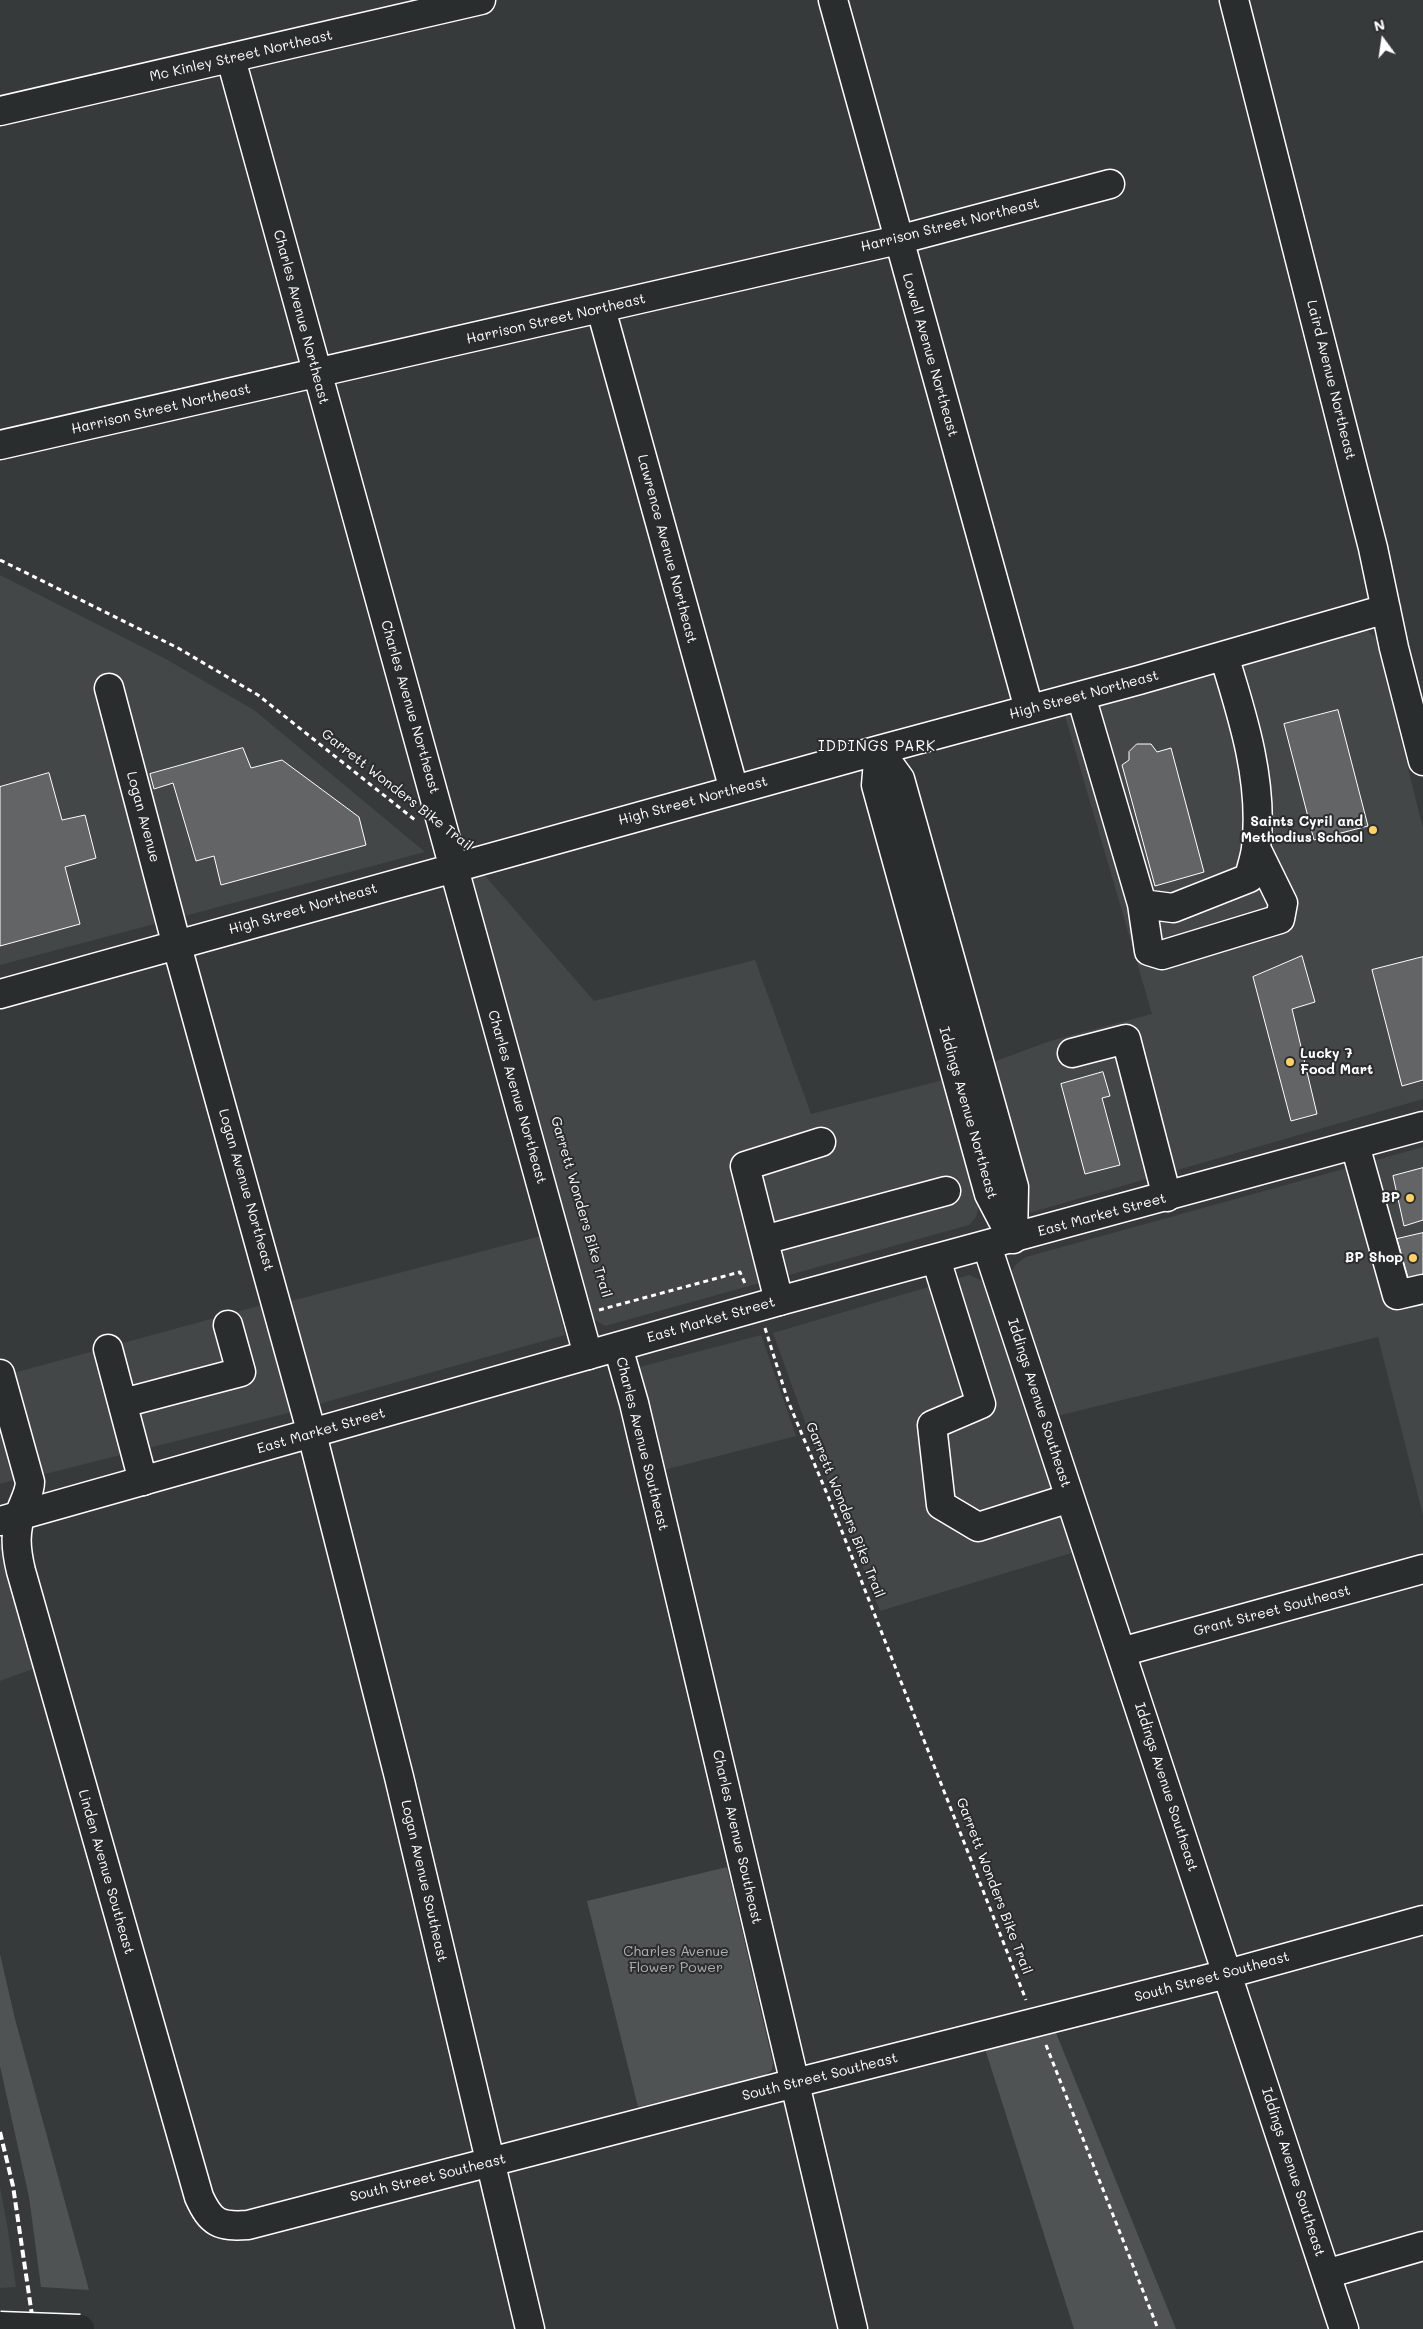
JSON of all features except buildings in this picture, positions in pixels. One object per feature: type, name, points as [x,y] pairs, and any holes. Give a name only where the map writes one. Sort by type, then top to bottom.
[{"type":"street","name":"Lowell Avenue Northeast","points":[[833,0],[1029,709]]},
{"type":"street","name":"Laird Avenue Northeast","points":[[1234,0],[1373,548],[1423,761]]},
{"type":"street","name":"Mc Kinley Street Northeast","points":[[0,111],[475,1]]},
{"type":"street","name":"Charles Avenue Northeast","points":[[231,59],[588,1355]]},
{"type":"street","name":"Harrison Street Northeast","points":[[0,445],[898,240],[1110,184]]},
{"type":"street","name":"Lawrence Avenue Northeast","points":[[601,308],[734,790]]},
{"type":"street","name":"High Street Northeast","points":[[0,994],[177,946],[449,855],[734,790],[1080,696],[1386,609]]},
{"type":"street","points":[[1142,904],[1173,908],[1249,878],[1256,848],[1257,788],[1243,717],[1224,656]]},
{"type":"street","name":"Logan Avenue","points":[[109,688],[177,946]]},
{"type":"street","points":[[1080,696],[1142,904],[1149,951],[1162,955],[1280,919],[1283,903],[1256,848]]},
{"type":"street","name":"Iddings Avenue Northeast","points":[[879,750],[900,779],[1014,1187],[1013,1239]]},
{"type":"street","name":"Logan Avenue Northeast","points":[[177,946],[312,1434]]},
{"type":"street","points":[[1072,1053],[1126,1039],[1167,1197]]},
{"type":"street","name":"East Market Street","points":[[10,1518],[767,1304],[1013,1239],[1423,1126]]},
{"type":"street","points":[[767,1304],[764,1240],[745,1166],[821,1142]]},
{"type":"street","points":[[1355,1145],[1397,1296],[1423,1289]]},
{"type":"street","points":[[764,1240],[946,1191]]},
{"type":"street","name":"Iddings Avenue Southeast","points":[[987,1246],[1344,2329]]},
{"type":"street","points":[[936,1259],[981,1404],[932,1425],[941,1505],[978,1527],[1070,1498]]},
{"type":"street","points":[[123,1403],[241,1372],[228,1325]]},
{"type":"street","name":"Charles Avenue Southeast","points":[[618,1346],[634,1403],[853,2329]]},
{"type":"street","points":[[108,1349],[143,1481]]},
{"type":"street","name":"Linden Avenue Southeast","points":[[0,1374],[30,1482],[30,1488],[10,1518],[21,1571],[198,2197],[207,2214],[216,2222]]},
{"type":"street","name":"Logan Avenue Southeast","points":[[312,1434],[399,1777],[530,2329]]},
{"type":"street","name":"Grant Street Southeast","points":[[1121,1652],[1423,1569]]},
{"type":"street","name":"South Street Southeast","points":[[216,2222],[230,2226],[248,2225],[795,2083],[1227,1974],[1423,1920]]},
{"type":"street","points":[[1326,2274],[1423,2246]]},
{"type":"street","points":[[0,2326],[80,2329]]},
{"type":"path","name":"Garrett Wonders Bike Trail","points":[[0,560],[178,648],[258,695],[449,855]]},
{"type":"path","name":"Garrett Wonders Bike Trail","points":[[596,1300],[599,1310],[740,1272],[767,1304],[765,1330],[788,1401],[830,1500],[1027,2001]]},
{"type":"path","points":[[1044,2038],[1158,2329]]},
{"type":"shaded area","points":[[0,575],[164,658],[254,710],[425,852],[0,965]]},
{"type":"shaded area","points":[[1363,627],[1376,638],[1423,829],[1423,1099],[1029,1213],[988,1064],[1050,1041],[1152,1014],[1063,709]]},
{"type":"shaded area","points":[[480,870],[594,1001],[755,960],[811,1114],[947,1079],[979,1205],[976,1217],[969,1225],[605,1326],[590,1317],[462,875]]},
{"type":"shaded area","points":[[1423,1147],[1423,1515],[1378,1337],[1053,1417],[1010,1290],[1011,1273],[1016,1264],[1026,1257]]},
{"type":"shaded area","points":[[541,1236],[565,1335],[315,1405],[287,1302]]},
{"type":"shaded area","points":[[969,1275],[981,1280],[989,1291],[1075,1552],[880,1611],[809,1433],[773,1333]]},
{"type":"shaded area","points":[[262,1305],[292,1412],[37,1476],[10,1374]]},
{"type":"shaded area","points":[[761,1335],[796,1436],[660,1471],[636,1368]]},
{"type":"shaded area","points":[[0,1422],[17,1479],[0,1484]]},
{"type":"shaded area","points":[[2,1543],[38,1667],[0,1681],[0,1544]]},
{"type":"shaded area","points":[[0,2187],[8,2230],[16,2287],[0,2288]]},
{"type":"green space","name":"Charles Avenue Flower Power","points":[[727,1867],[773,2063],[772,2070],[763,2077],[638,2107],[587,1901]]},
{"type":"green space","points":[[0,1954],[15,2019],[89,2290],[41,2287],[29,2197],[0,2066]]},
{"type":"green space","points":[[1050,2018],[1176,2329],[1074,2329],[981,2036]]},
{"type":"railway","points":[[0,2132],[13,2186],[34,2329]]},
{"type":"place","name":"Saints Cyril and Methodius School","points":[[1373,830]]},
{"type":"place","name":"Lucky 7 Food Mart","points":[[1290,1062]]},
{"type":"place","name":"BP","points":[[1410,1198]]},
{"type":"place","name":"BP Shop","points":[[1413,1258]]},
{"type":"district","name":"IDDINGS PARK","points":[[877,746]]}]
